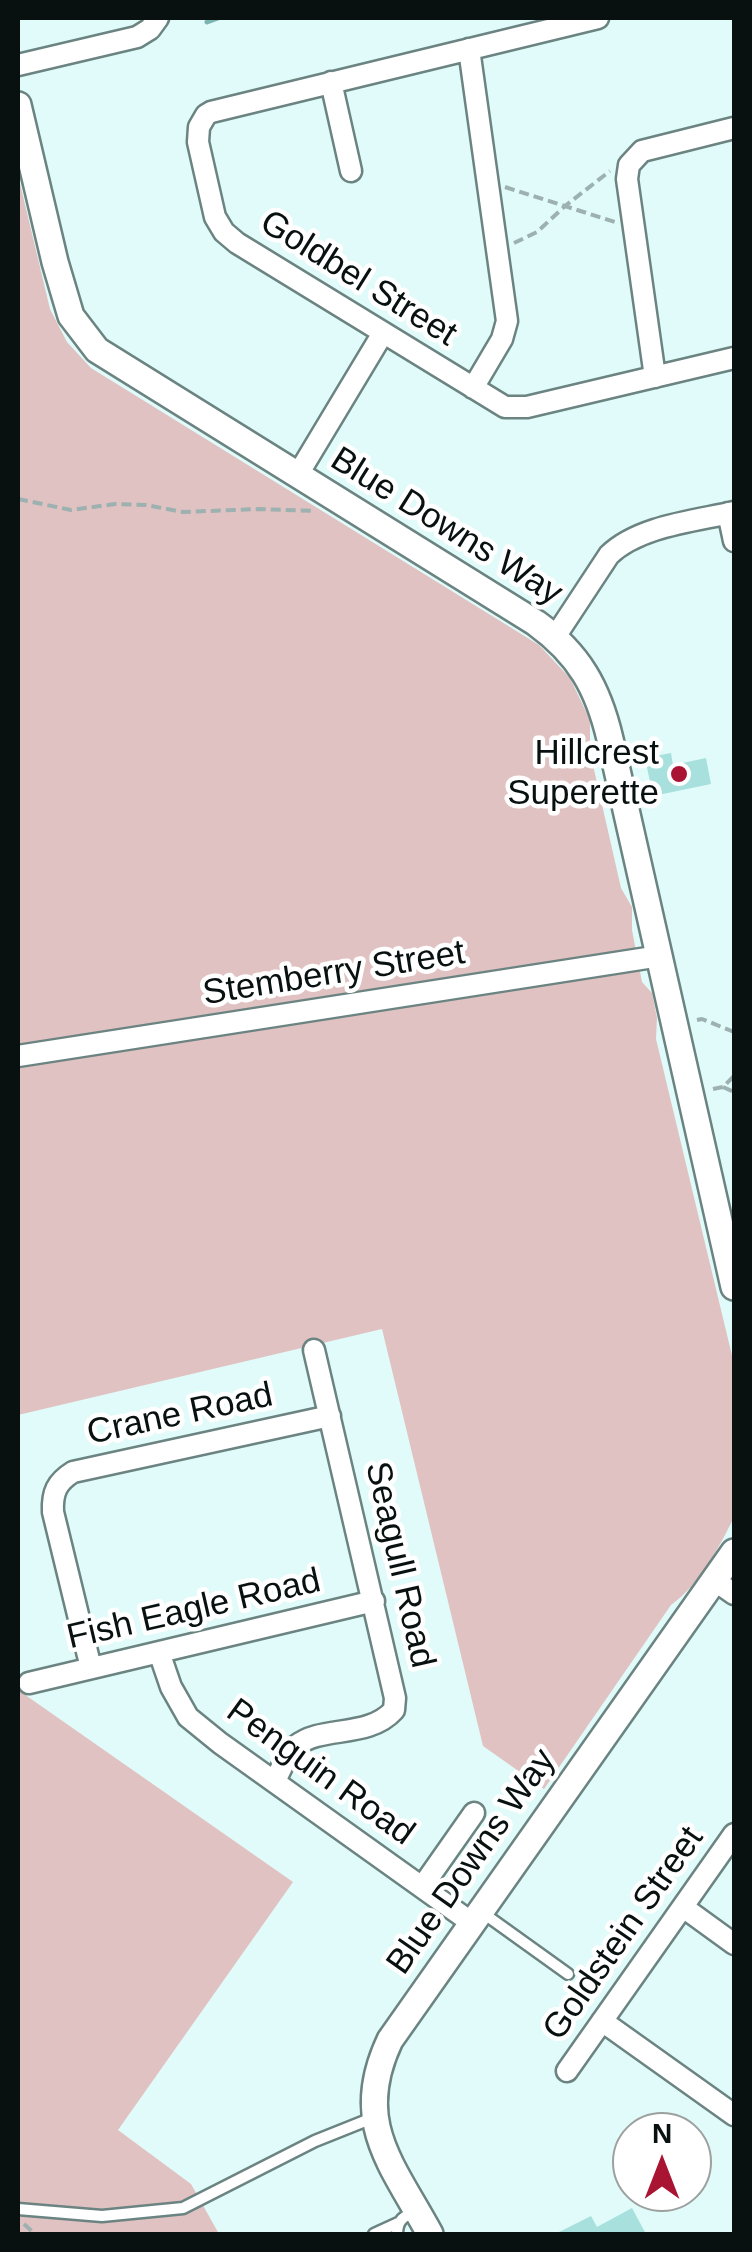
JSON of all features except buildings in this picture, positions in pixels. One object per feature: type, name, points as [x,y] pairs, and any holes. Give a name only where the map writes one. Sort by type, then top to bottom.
[{"type":"street","points":[[18,65],[138,37],[158,18]]},
{"type":"street","name":"Goldbel Street","points":[[598,18],[560,22],[468,49],[212,112],[198,128],[198,142],[216,217],[230,238],[505,407],[520,409],[734,358]]},
{"type":"street","points":[[468,49],[506,327],[473,388]]},
{"type":"street","points":[[330,82],[351,172]]},
{"type":"street","name":"Blue Downs Way","points":[[18,105],[71,316],[97,350],[556,637],[584,671],[604,714],[734,1287]]},
{"type":"street","points":[[655,376],[627,172],[633,158],[642,151],[734,128]]},
{"type":"street","points":[[296,476],[383,333]]},
{"type":"street","points":[[556,637],[617,547],[646,533],[731,512],[734,541]]},
{"type":"street","name":"Stemberry Street","points":[[18,1056],[660,956]]},
{"type":"street","name":"Seagull Road","points":[[275,1781],[296,1746],[376,1724],[394,1710],[394,1688],[314,1350]]},
{"type":"street","name":"Crane Road","points":[[90,1668],[52,1512],[54,1489],[62,1479],[74,1472],[330,1416]]},
{"type":"street","name":"Blue Downs Way","points":[[430,2234],[404,2223],[374,2117],[374,2085],[382,2056],[476,1917],[724,1587],[734,1552]]},
{"type":"street","name":"Fish Eagle Road","points":[[29,1683],[374,1600]]},
{"type":"street","name":"Penguin Road","points":[[159,1652],[171,1687],[188,1716],[220,1743],[422,1887],[476,1917]]},
{"type":"street","points":[[422,1887],[474,1812]]},
{"type":"street","name":"Goldstein Street","points":[[567,2071],[734,1834]]},
{"type":"street","points":[[683,1907],[734,1944]]},
{"type":"street","points":[[602,2022],[734,2115]]},
{"type":"lane","points":[[476,1917],[568,1974]]},
{"type":"lane","points":[[18,2209],[102,2216],[184,2208],[315,2141],[374,2117]]},
{"type":"lane","points":[[374,2234],[404,2223]]},
{"type":"path","points":[[497,251],[537,232],[608,171],[627,172]]},
{"type":"path","points":[[486,180],[635,229]]},
{"type":"path","points":[[18,499],[71,510],[115,504],[183,512],[326,511]]},
{"type":"path","points":[[687,1021],[702,1019],[734,1032]]},
{"type":"path","points":[[703,1091],[723,1087],[734,1076]]},
{"type":"path","points":[[723,1087],[734,1092]]},
{"type":"path","points":[[18,2219],[36,2234]]},
{"type":"shaded area","points":[[18,175],[50,309],[67,342],[91,368],[539,645],[570,678],[590,720],[590,752],[621,888],[632,907],[632,930],[642,982],[652,993],[656,1039],[734,1364],[734,1517],[707,1565],[671,1605],[544,1789],[483,1746],[382,1329],[18,1415]]},
{"type":"shaded area","points":[[18,1678],[21,1692],[293,1882],[118,2130],[191,2184],[219,2234],[18,2234]]},
{"type":"waterway","points":[[207,22],[218,18]]},
{"type":"place","name":"Hillcrest Superette","points":[[679,774]]}]
